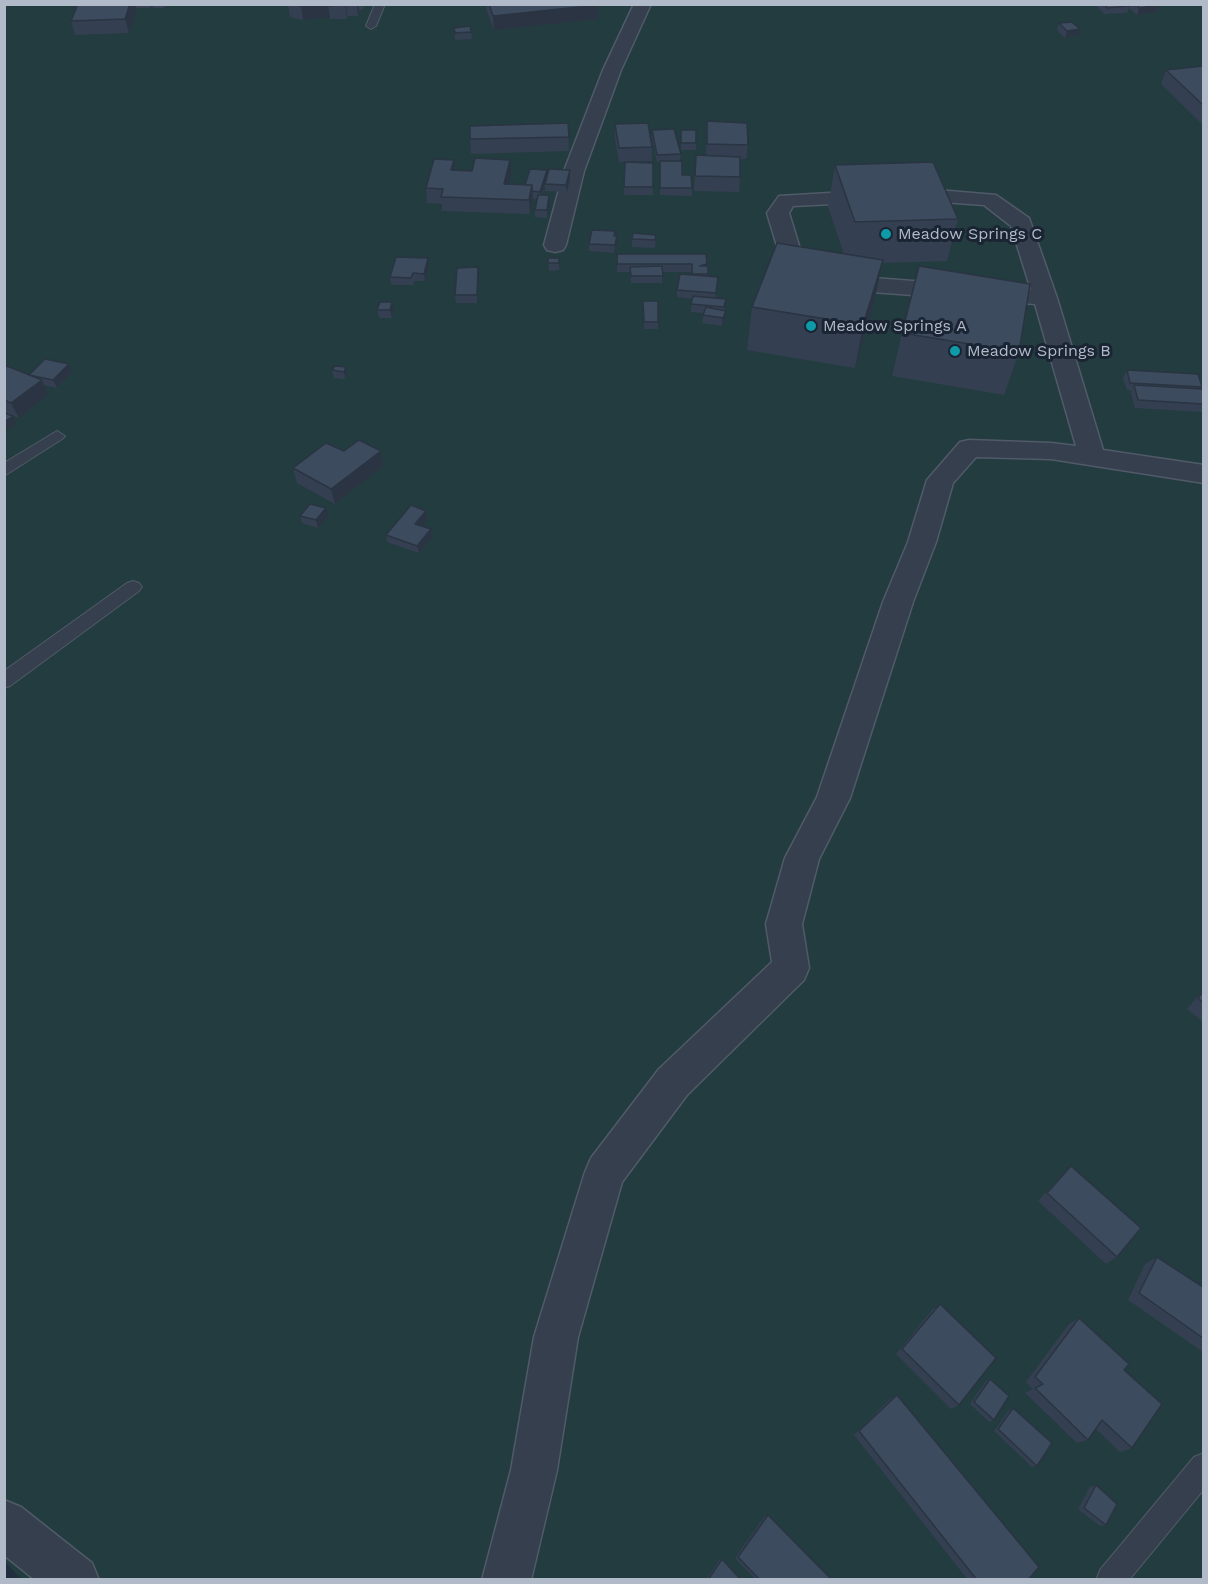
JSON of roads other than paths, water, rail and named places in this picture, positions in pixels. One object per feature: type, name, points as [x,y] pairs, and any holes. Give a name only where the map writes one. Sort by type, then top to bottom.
[{"type":"street","points":[[555,245],[574,171],[612,70],[643,4]]},
{"type":"street","points":[[1045,298],[831,282],[795,269],[778,213],[786,200],[811,197],[914,194],[988,199],[1021,223],[1045,298],[1092,457]]},
{"type":"street","points":[[506,1580],[534,1470],[556,1337],[605,1172],[673,1082],[791,968],[784,924],[802,858],[833,798],[898,602],[922,542],[940,480],[969,448],[1051,451],[1203,474]]},
{"type":"street","points":[[4,1524],[75,1580]]},
{"type":"lane","points":[[371,26],[380,4]]},
{"type":"lane","points":[[4,471],[57,436]]},
{"type":"lane","points":[[4,681],[133,587]]},
{"type":"lane","points":[[1110,1580],[1203,1467]]},
{"type":"place","name":"Meadow Springs C","points":[[886,234]]},
{"type":"place","name":"Meadow Springs A","points":[[811,326]]},
{"type":"place","name":"Meadow Springs B","points":[[955,351]]}]
